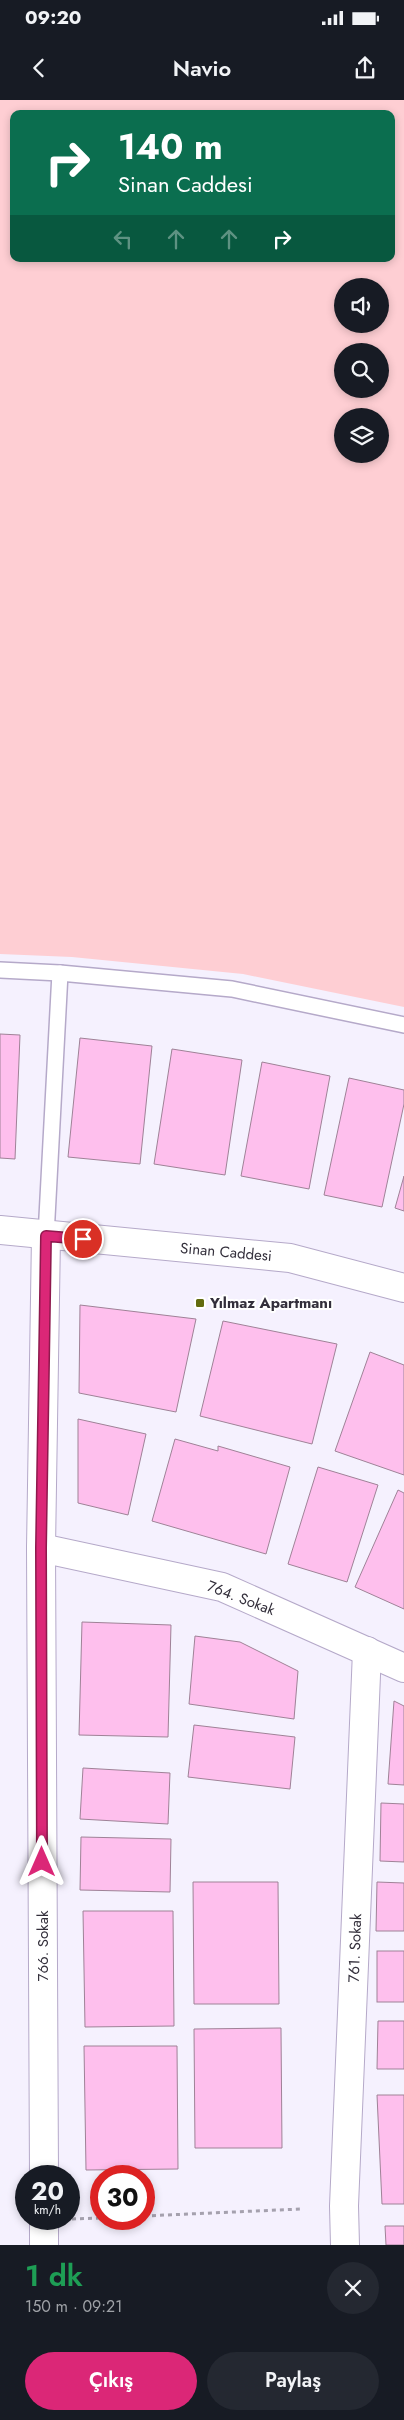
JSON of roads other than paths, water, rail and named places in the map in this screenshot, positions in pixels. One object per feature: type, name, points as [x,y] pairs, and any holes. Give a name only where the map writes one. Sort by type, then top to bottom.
[{"type":"street","name":"Sinan Caddesi","points":[[0,1230],[46,1236],[290,1258],[404,1288]]},
{"type":"street","name":"Sinan Caddesi","points":[[0,1242],[46,1236]]},
{"type":"street","name":"766. Sokak","points":[[44,2165],[41,1548],[46,1236]]},
{"type":"street","name":"764. Sokak","points":[[41,1548],[222,1587],[404,1668]]},
{"type":"street","name":"761. Sokak","points":[[345,2245],[344,2206],[367,1651]]},
{"type":"street","points":[[44,2245],[49,2230]]},
{"type":"lane","points":[[0,970],[60,972],[232,989],[404,1025]]},
{"type":"lane","points":[[46,1236],[60,972]]},
{"type":"place","name":"Yılmaz Apartmanı","points":[[200,1303]]}]
